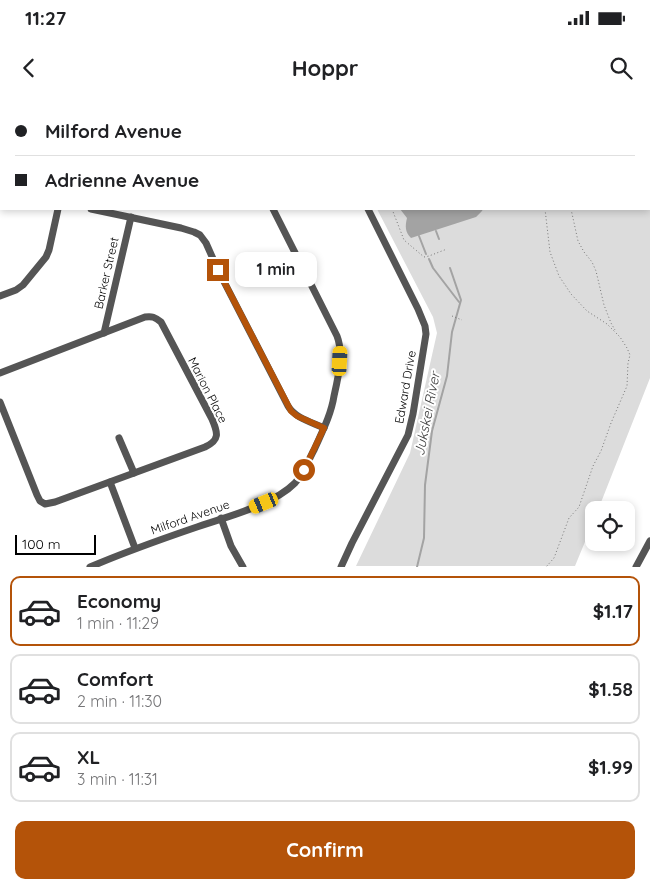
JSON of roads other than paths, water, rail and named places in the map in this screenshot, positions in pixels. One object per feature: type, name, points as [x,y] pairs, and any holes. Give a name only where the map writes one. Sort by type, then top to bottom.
[{"type":"street","points":[[0,296],[24,285],[46,257],[58,210]]},
{"type":"street","points":[[96,210],[194,232],[200,235],[206,243],[291,411],[297,416],[324,428]]},
{"type":"street","name":"Milford Avenue","points":[[90,566],[270,500],[294,483],[304,470],[332,408],[340,361],[340,348],[339,341],[274,210]]},
{"type":"street","name":"Edward Drive","points":[[341,566],[408,435],[426,334],[418,309],[368,210]]},
{"type":"street","name":"Barker Street","points":[[104,333],[131,217]]},
{"type":"street","name":"Marion Place","points":[[0,373],[145,317],[152,316],[161,322],[216,429],[217,435],[212,444],[45,504],[37,496],[0,402]]},
{"type":"street","points":[[119,438],[134,473]]},
{"type":"street","points":[[110,482],[135,548]]},
{"type":"street","points":[[220,518],[231,546],[243,566]]},
{"type":"street","points":[[636,566],[650,540]]},
{"type":"waterway","points":[[436,231],[439,239]]},
{"type":"waterway","points":[[419,236],[426,254]]},
{"type":"waterway","points":[[429,259],[433,268],[459,302]]},
{"type":"waterway","name":"Jukskei River","points":[[417,567],[424,538],[425,485],[432,431],[447,376],[452,332],[461,300],[450,268]]}]
